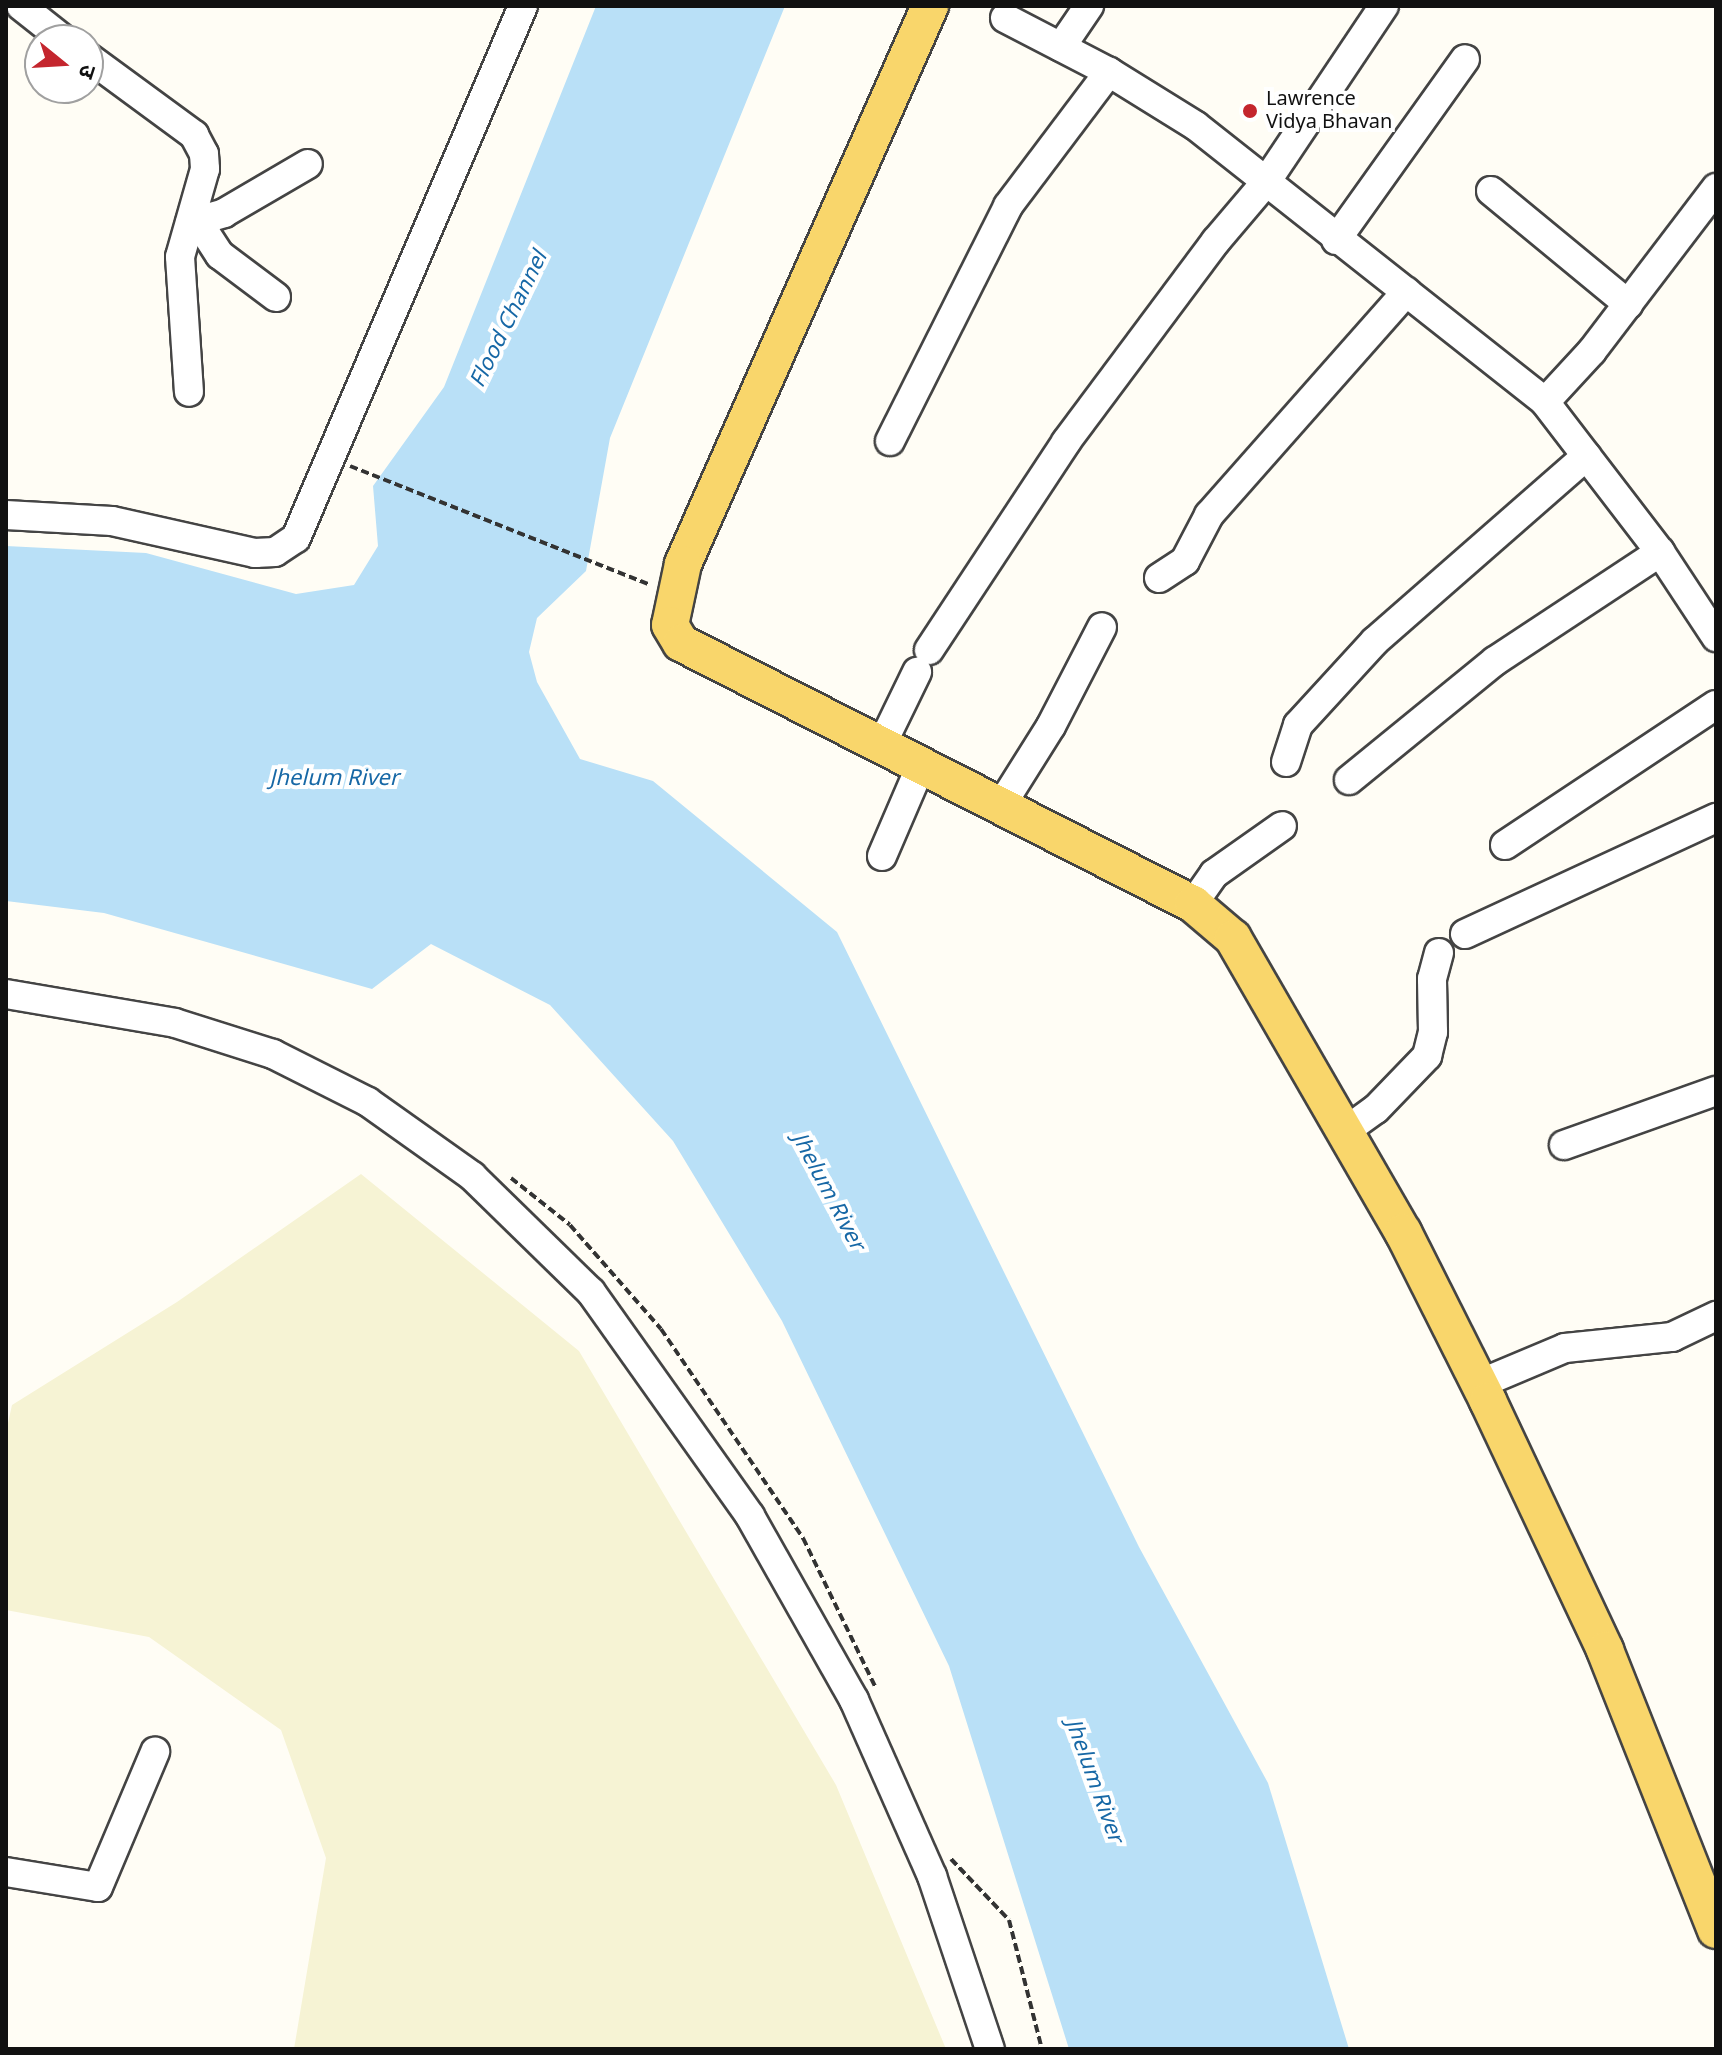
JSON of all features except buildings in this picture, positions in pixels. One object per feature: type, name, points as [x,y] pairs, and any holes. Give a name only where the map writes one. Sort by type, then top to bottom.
[{"type":"main road","points":[[930,6],[683,564],[670,625],[681,643],[883,742],[1193,904],[1233,938],[1403,1232],[1605,1650],[1716,1930]]},
{"type":"street","points":[[21,6],[44,24]]},
{"type":"street","points":[[6,515],[112,521],[255,553],[275,552],[296,538],[523,6]]},
{"type":"street","points":[[1061,47],[1089,6]]},
{"type":"street","points":[[883,742],[923,661],[1066,442],[1216,241],[1266,182],[1384,6]]},
{"type":"street","points":[[1005,18],[1109,72],[1196,126],[1336,240],[1545,402],[1660,552],[1716,637]]},
{"type":"street","points":[[1336,240],[1465,59]]},
{"type":"street","points":[[104,70],[199,144],[205,169],[194,223],[180,257],[189,392]]},
{"type":"street","points":[[890,441],[1008,206],[1109,72]]},
{"type":"street","points":[[194,223],[308,164]]},
{"type":"street","points":[[1545,402],[1628,304],[1716,188]]},
{"type":"street","points":[[1491,191],[1628,304]]},
{"type":"street","points":[[194,223],[220,255],[276,297]]},
{"type":"street","points":[[1159,578],[1185,561],[1209,515],[1406,292]]},
{"type":"street","points":[[1286,762],[1298,725],[1375,641],[1586,456]]},
{"type":"street","points":[[1349,780],[1495,661],[1660,552]]},
{"type":"street","points":[[1002,804],[1051,726],[1102,627]]},
{"type":"street","points":[[1505,845],[1716,705]]},
{"type":"street","points":[[882,856],[922,763]]},
{"type":"street","points":[[1465,934],[1716,818]]},
{"type":"street","points":[[1193,904],[1214,874],[1282,826]]},
{"type":"street","points":[[1344,1132],[1376,1109],[1427,1056],[1433,1032],[1432,979],[1439,953]]},
{"type":"street","points":[[6,994],[175,1023],[273,1054],[368,1102],[472,1176],[591,1292],[750,1516],[854,1700],[932,1876],[990,2049]]},
{"type":"street","points":[[1564,1145],[1716,1091]]},
{"type":"street","points":[[1477,1385],[1565,1348],[1672,1337],[1716,1316]]},
{"type":"street","points":[[6,1872],[98,1887],[155,1752]]},
{"type":"path","points":[[365,469],[641,581]]},
{"type":"path","points":[[506,1175],[570,1225],[661,1329],[803,1538],[878,1692]]},
{"type":"path","points":[[950,1857],[1009,1920],[1042,2049]]},
{"type":"shaded area","points":[[361,1174],[579,1351],[836,1785],[946,2049],[294,2049],[326,1858],[281,1730],[149,1637],[6,1610],[6,1432],[12,1405],[177,1302]]},
{"type":"water","name":"Jhelum River","points":[[596,6],[785,6],[610,438],[586,571],[537,618],[529,652],[537,682],[580,759],[653,781],[837,932],[1139,1547],[1268,1783],[1349,2049],[1069,2049],[949,1666],[782,1321],[673,1141],[550,1005],[431,944],[372,989],[104,913],[6,901],[6,546],[146,553],[296,594],[354,585],[378,546],[373,486],[444,387]]},
{"type":"place","name":"Lawrence Vidya Bhavan","points":[[1250,111]]},
{"type":"water label","name":"Flood Channel","points":[[510,320]]}]
